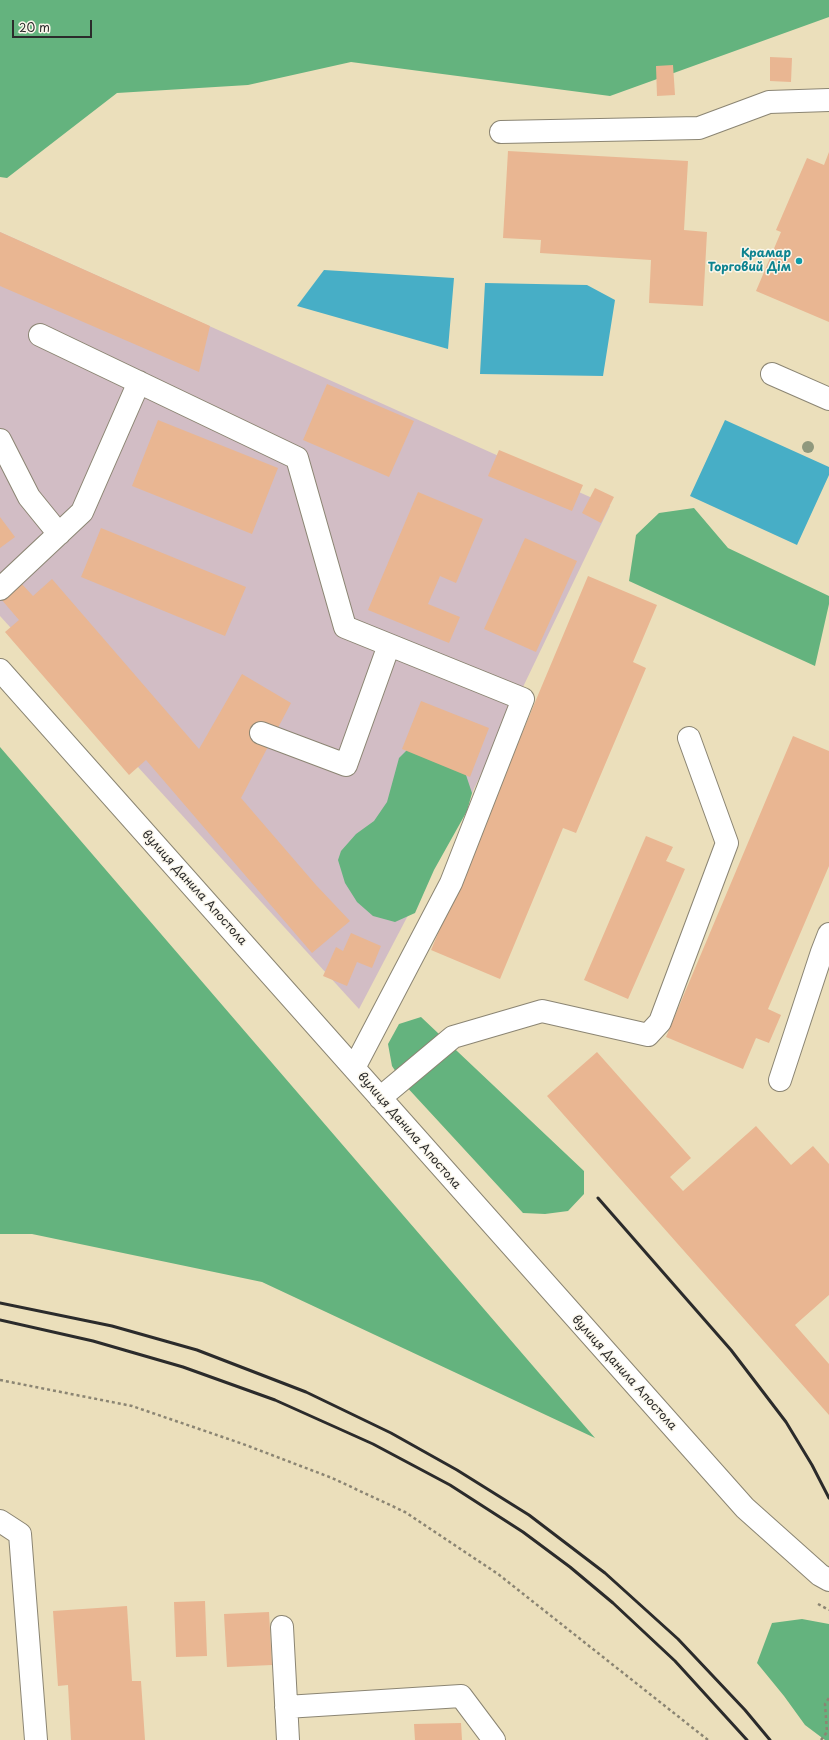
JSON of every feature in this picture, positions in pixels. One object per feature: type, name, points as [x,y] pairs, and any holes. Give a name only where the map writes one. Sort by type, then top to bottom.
[{"type":"street","points":[[501,132],[698,128],[769,102],[829,100]]},
{"type":"street","points":[[40,335],[297,458],[345,627],[523,699],[451,883],[354,1068]]},
{"type":"street","points":[[772,374],[829,400]]},
{"type":"street","points":[[0,589],[82,512],[139,382]]},
{"type":"street","points":[[0,440],[30,497],[59,534]]},
{"type":"street","points":[[261,733],[346,765],[389,645]]},
{"type":"street","name":"вулиця Данила Апостола","points":[[0,670],[745,1508],[820,1575],[829,1580]]},
{"type":"street","points":[[380,1098],[453,1037],[542,1011],[648,1035],[660,1022],[728,843],[689,738]]},
{"type":"street","points":[[780,1080],[827,947]]},
{"type":"street","points":[[0,1522],[20,1534],[36,1740]]},
{"type":"street","points":[[282,1627],[288,1740]]},
{"type":"street","points":[[286,1707],[461,1696],[494,1740]]},
{"type":"path","points":[[0,1380],[132,1406],[243,1444],[332,1478],[405,1512],[498,1574],[708,1740]]},
{"type":"path","points":[[821,1740],[827,1732],[825,1704],[829,1698]]},
{"type":"shaded area","points":[[0,232],[610,506],[472,793],[359,1009],[0,616]]},
{"type":"green space","points":[[0,0],[829,0],[829,17],[610,96],[351,62],[248,85],[117,93],[7,178],[0,177]]},
{"type":"green space","points":[[694,508],[728,548],[829,596],[829,604],[815,666],[629,581],[636,535],[659,513]]},
{"type":"green space","points":[[415,742],[465,772],[472,793],[467,811],[434,870],[415,913],[395,922],[373,916],[357,902],[345,883],[338,860],[341,851],[356,834],[374,821],[387,802],[399,758]]},
{"type":"green space","points":[[0,747],[595,1438],[262,1282],[32,1234],[0,1234]]},
{"type":"green space","points":[[421,1017],[584,1171],[584,1194],[568,1211],[545,1214],[523,1213],[404,1084],[392,1066],[388,1044],[399,1024]]},
{"type":"green space","points":[[802,1619],[829,1624],[829,1740],[825,1740],[805,1725],[757,1663],[772,1623]]},
{"type":"water","points":[[324,270],[454,278],[448,349],[297,306]]},
{"type":"water","points":[[485,283],[587,285],[615,300],[603,376],[480,374]]},
{"type":"water","points":[[725,420],[829,467],[829,475],[797,545],[690,496]]},
{"type":"building","points":[[770,57],[792,58],[791,82],[770,81]]},
{"type":"building","points":[[673,65],[675,95],[657,96],[656,66]]},
{"type":"building","points":[[508,151],[688,161],[684,230],[707,232],[703,306],[649,303],[651,260],[540,253],[541,240],[503,238]]},
{"type":"building","name":"Крамар Торговий Дім","points":[[829,152],[829,322],[756,291],[781,232],[776,230],[807,158],[824,165]]},
{"type":"building","points":[[0,232],[210,326],[199,372],[0,286]]},
{"type":"building","points":[[327,384],[414,421],[389,477],[303,440]]},
{"type":"building","points":[[158,420],[278,468],[252,534],[132,486]]},
{"type":"building","points":[[499,450],[583,485],[572,511],[488,476]]},
{"type":"building","points":[[595,488],[614,497],[601,523],[582,513]]},
{"type":"building","points":[[418,492],[483,519],[456,583],[440,576],[428,604],[460,617],[449,643],[368,610]]},
{"type":"building","points":[[0,517],[15,537],[0,548]]},
{"type":"building","points":[[101,528],[246,587],[225,636],[81,577]]},
{"type":"building","points":[[525,538],[577,561],[536,652],[484,629]]},
{"type":"building","points":[[588,576],[657,605],[633,662],[646,668],[576,833],[563,828],[500,979],[431,950]]},
{"type":"building","points":[[52,579],[199,749],[242,674],[291,703],[241,798],[316,885],[350,921],[312,953],[146,760],[129,775],[5,632],[19,620],[1,599],[20,582],[33,596]]},
{"type":"building","points":[[421,701],[489,728],[470,777],[402,749]]},
{"type":"building","points":[[793,736],[829,751],[829,866],[768,1009],[781,1015],[769,1043],[756,1038],[743,1069],[666,1037]]},
{"type":"building","points":[[646,836],[673,847],[666,861],[685,869],[628,999],[584,980]]},
{"type":"building","points":[[351,933],[381,946],[372,968],[357,962],[347,986],[323,976],[336,947],[343,951]]},
{"type":"building","points":[[597,1052],[691,1158],[670,1177],[683,1191],[756,1126],[791,1165],[813,1146],[829,1164],[829,1295],[795,1325],[829,1364],[829,1415],[547,1096]]},
{"type":"building","points":[[205,1601],[207,1656],[176,1657],[174,1602]]},
{"type":"building","points":[[127,1606],[132,1681],[141,1681],[145,1740],[71,1740],[68,1685],[58,1686],[53,1611]]},
{"type":"building","points":[[269,1612],[272,1665],[227,1667],[224,1614]]},
{"type":"building","points":[[461,1723],[462,1740],[415,1740],[414,1724]]},
{"type":"railway","points":[[598,1198],[731,1350],[786,1422],[812,1465],[829,1498]]},
{"type":"railway","points":[[0,1303],[112,1326],[197,1350],[306,1392],[391,1433],[457,1470],[529,1515],[605,1573],[678,1639],[745,1710],[770,1740]]},
{"type":"railway","points":[[0,1320],[93,1341],[183,1367],[275,1400],[373,1444],[450,1485],[523,1532],[570,1567],[613,1603],[675,1661],[747,1740]]},
{"type":"place","name":"Крамар Торговий Дім","points":[[799,261]]}]
